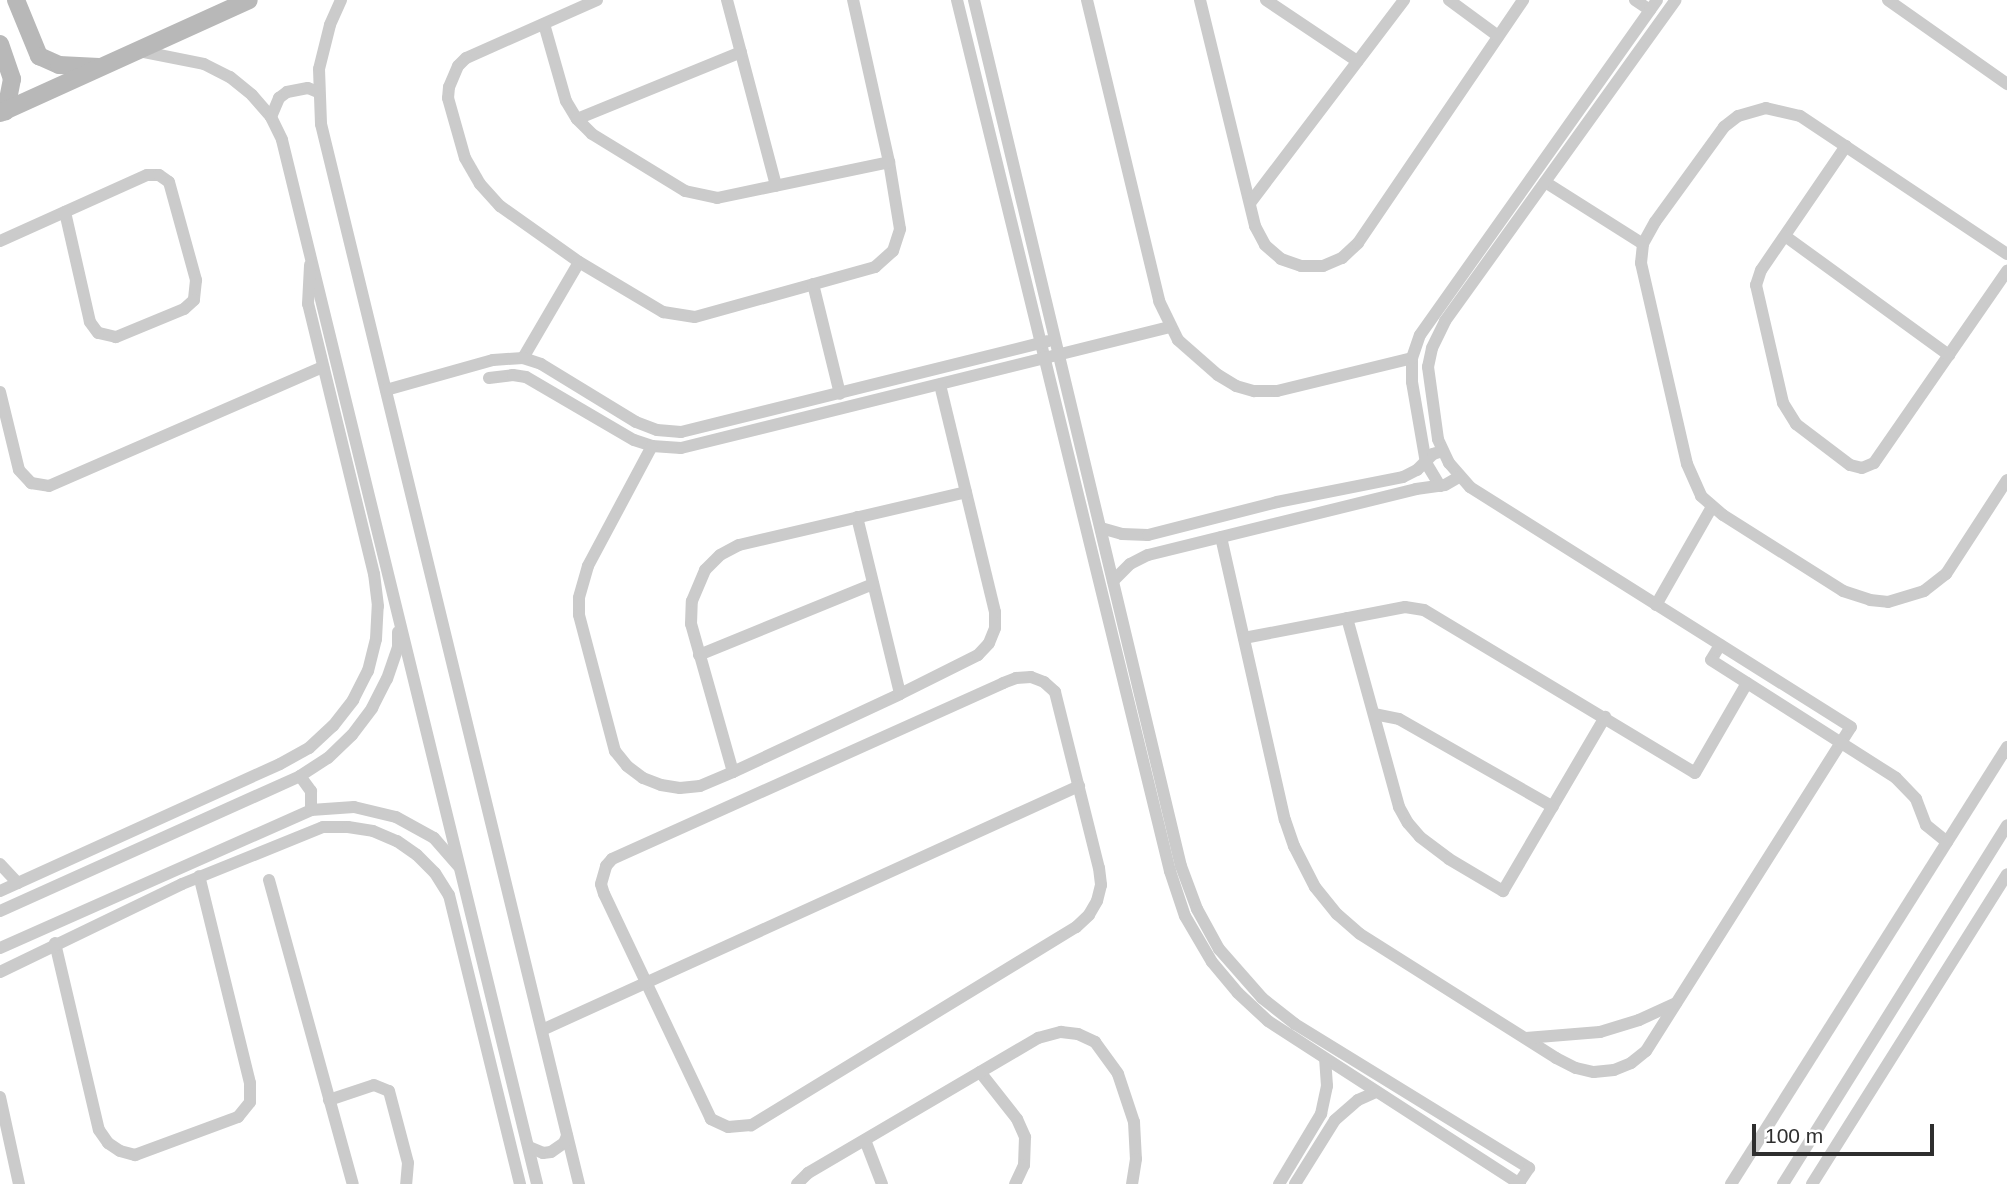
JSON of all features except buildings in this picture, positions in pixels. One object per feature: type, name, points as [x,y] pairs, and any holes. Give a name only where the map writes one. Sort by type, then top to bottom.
[{"type":"main road","points":[[16,0],[35,50],[45,60],[59,65],[102,67]]},
{"type":"main road","points":[[3,112],[249,0]]},
{"type":"main road","points":[[0,44],[12,79],[3,112]]},
{"type":"street","points":[[341,0],[323,47],[318,92],[321,124],[579,1184]]},
{"type":"street","points":[[597,0],[466,58],[453,76],[448,98],[465,158],[480,184],[500,206],[579,262],[648,305],[678,316],[708,314],[876,267],[893,251],[900,229],[890,162],[853,0]]},
{"type":"street","points":[[727,0],[776,186]]},
{"type":"street","points":[[957,0],[1179,899],[1202,948],[1238,993],[1268,1021],[1519,1183],[1529,1168],[1295,1024],[1262,998],[1220,948],[1197,909],[1181,866],[974,0]]},
{"type":"street","points":[[1087,0],[1159,301],[1170,327],[1193,355],[1236,386],[1255,391],[1277,391],[1412,358]]},
{"type":"street","points":[[1200,0],[1255,226],[1265,244],[1281,259],[1301,266],[1322,266],[1342,258],[1358,243],[1522,0]]},
{"type":"street","points":[[1266,0],[1357,61]]},
{"type":"street","points":[[1250,203],[1404,0]]},
{"type":"street","points":[[1449,0],[1498,36]]},
{"type":"street","points":[[1222,537],[1285,820],[1294,846],[1315,887],[1337,914],[1360,934],[1576,1068],[1594,1072],[1614,1070],[1631,1063],[1646,1051],[1851,727],[1480,495],[1459,477],[1443,451],[1435,426],[1429,377],[1432,348],[1478,263],[1567,126],[1653,5],[1635,0]]},
{"type":"street","points":[[1440,486],[1426,463],[1412,382],[1412,358],[1420,335],[1545,182],[1676,0]]},
{"type":"street","points":[[1888,0],[2007,83]]},
{"type":"street","points":[[544,24],[566,101],[577,119],[592,134],[685,191],[717,198],[890,162]]},
{"type":"street","points":[[138,51],[176,56],[221,72],[252,95],[271,117],[282,140],[537,1184]]},
{"type":"street","points":[[577,119],[741,52]]},
{"type":"street","points":[[1604,75],[1615,84]]},
{"type":"street","points":[[271,117],[279,98],[288,92],[308,88],[318,92]]},
{"type":"street","points":[[2007,254],[1800,116],[1782,109],[1766,108],[1738,116],[1724,127],[1655,222],[1643,244],[1641,263],[1643,282],[1693,482],[1712,508],[1843,591],[1870,600],[1888,602],[1924,591],[1946,574],[2007,480]]},
{"type":"street","points":[[1567,126],[1579,134]]},
{"type":"street","points":[[1846,146],[1762,270],[1756,285],[1783,403],[1796,424],[1850,465],[1862,468],[1874,463],[2007,271]]},
{"type":"street","points":[[0,241],[147,175],[164,178],[169,182],[196,280],[194,300],[184,309],[116,337],[98,333],[90,323],[65,212]]},
{"type":"street","points":[[1545,182],[1643,244]]},
{"type":"street","points":[[1785,236],[1949,355]]},
{"type":"street","points":[[0,891],[309,748],[333,726],[353,700],[368,671],[376,639],[379,606],[374,574],[308,304],[310,254]]},
{"type":"street","points":[[523,358],[579,262]]},
{"type":"street","points":[[813,285],[840,394]]},
{"type":"street","points":[[489,378],[513,375],[526,377],[620,432],[652,446],[681,448],[1170,327]]},
{"type":"street","points":[[386,390],[493,359],[523,358],[541,364],[636,422],[657,430],[681,432],[1056,339]]},
{"type":"street","points":[[0,392],[19,470],[31,483],[49,486],[323,367]]},
{"type":"street","points":[[652,446],[588,566],[579,598],[579,615],[615,751],[627,766],[652,782],[680,788],[700,786],[978,656],[989,643],[995,628],[995,612],[940,385]]},
{"type":"street","points":[[681,432],[681,448]]},
{"type":"street","points":[[1101,528],[1122,534],[1148,535],[1277,502],[1403,477],[1426,463],[1433,454],[1443,451]]},
{"type":"street","points":[[351,482],[365,477]]},
{"type":"street","points":[[1113,581],[1130,564],[1148,555],[1416,488],[1440,486],[1459,477]]},
{"type":"street","points":[[733,772],[691,624],[692,601],[700,579],[720,555],[739,545],[966,492]]},
{"type":"street","points":[[1656,605],[1712,508]]},
{"type":"street","points":[[857,517],[901,694]]},
{"type":"street","points":[[699,654],[873,584]]},
{"type":"street","points":[[1244,638],[1405,607],[1424,610],[1695,773],[1747,684]]},
{"type":"street","points":[[0,911],[300,776],[336,750],[372,708],[387,678],[398,647],[399,615]]},
{"type":"street","points":[[1347,618],[1399,807],[1408,823],[1449,859],[1503,891],[1605,718]]},
{"type":"street","points":[[1720,645],[1710,660],[1904,784],[1921,807],[1926,825],[1947,842]]},
{"type":"street","points":[[1031,677],[1044,682],[1055,692],[1101,885],[1089,915],[1076,926],[751,1125],[729,1128],[719,1125],[705,1112],[645,983],[604,894],[602,875],[612,859],[1016,678],[1031,677]]},
{"type":"street","points":[[1374,714],[1399,719],[1553,807]]},
{"type":"street","points":[[1731,1184],[2007,747]]},
{"type":"street","points":[[300,776],[311,791],[311,810]]},
{"type":"street","points":[[542,1030],[1079,786]]},
{"type":"street","points":[[0,972],[311,810],[354,807],[396,817],[434,838],[461,870]]},
{"type":"street","points":[[1783,1184],[2007,825]]},
{"type":"street","points":[[145,826],[150,842]]},
{"type":"street","points":[[0,948],[180,877],[199,876],[323,827],[373,831],[397,841],[417,855],[435,873],[449,895],[520,1184]]},
{"type":"street","points":[[0,864],[18,883]]},
{"type":"street","points":[[1812,1184],[2007,874]]},
{"type":"street","points":[[55,943],[99,1130],[108,1143],[120,1152],[135,1155],[238,1117],[250,1102],[250,1083],[199,876]]},
{"type":"street","points":[[269,880],[353,1184]]},
{"type":"street","points":[[1524,1038],[1600,1032],[1639,1020],[1677,1003]]},
{"type":"street","points":[[481,1020],[497,1016]]},
{"type":"street","points":[[797,1184],[808,1173],[1038,1038],[1053,1032],[1078,1034],[1094,1042],[1111,1061],[1130,1105],[1136,1140],[1136,1182]]},
{"type":"street","points":[[1279,1184],[1321,1114],[1327,1086],[1325,1060]]},
{"type":"street","points":[[980,1072],[1017,1119],[1025,1137],[1026,1156],[1015,1184]]},
{"type":"street","points":[[330,1100],[374,1085],[389,1091],[408,1163],[406,1184]]},
{"type":"street","points":[[1313,1184],[1297,1180],[1335,1120],[1358,1100],[1376,1092]]},
{"type":"street","points":[[0,1097],[19,1184]]},
{"type":"street","points":[[1815,1132],[1836,1146]]},
{"type":"street","points":[[529,1147],[543,1153],[551,1153],[559,1149],[567,1136]]},
{"type":"street","points":[[865,1140],[882,1184]]}]
